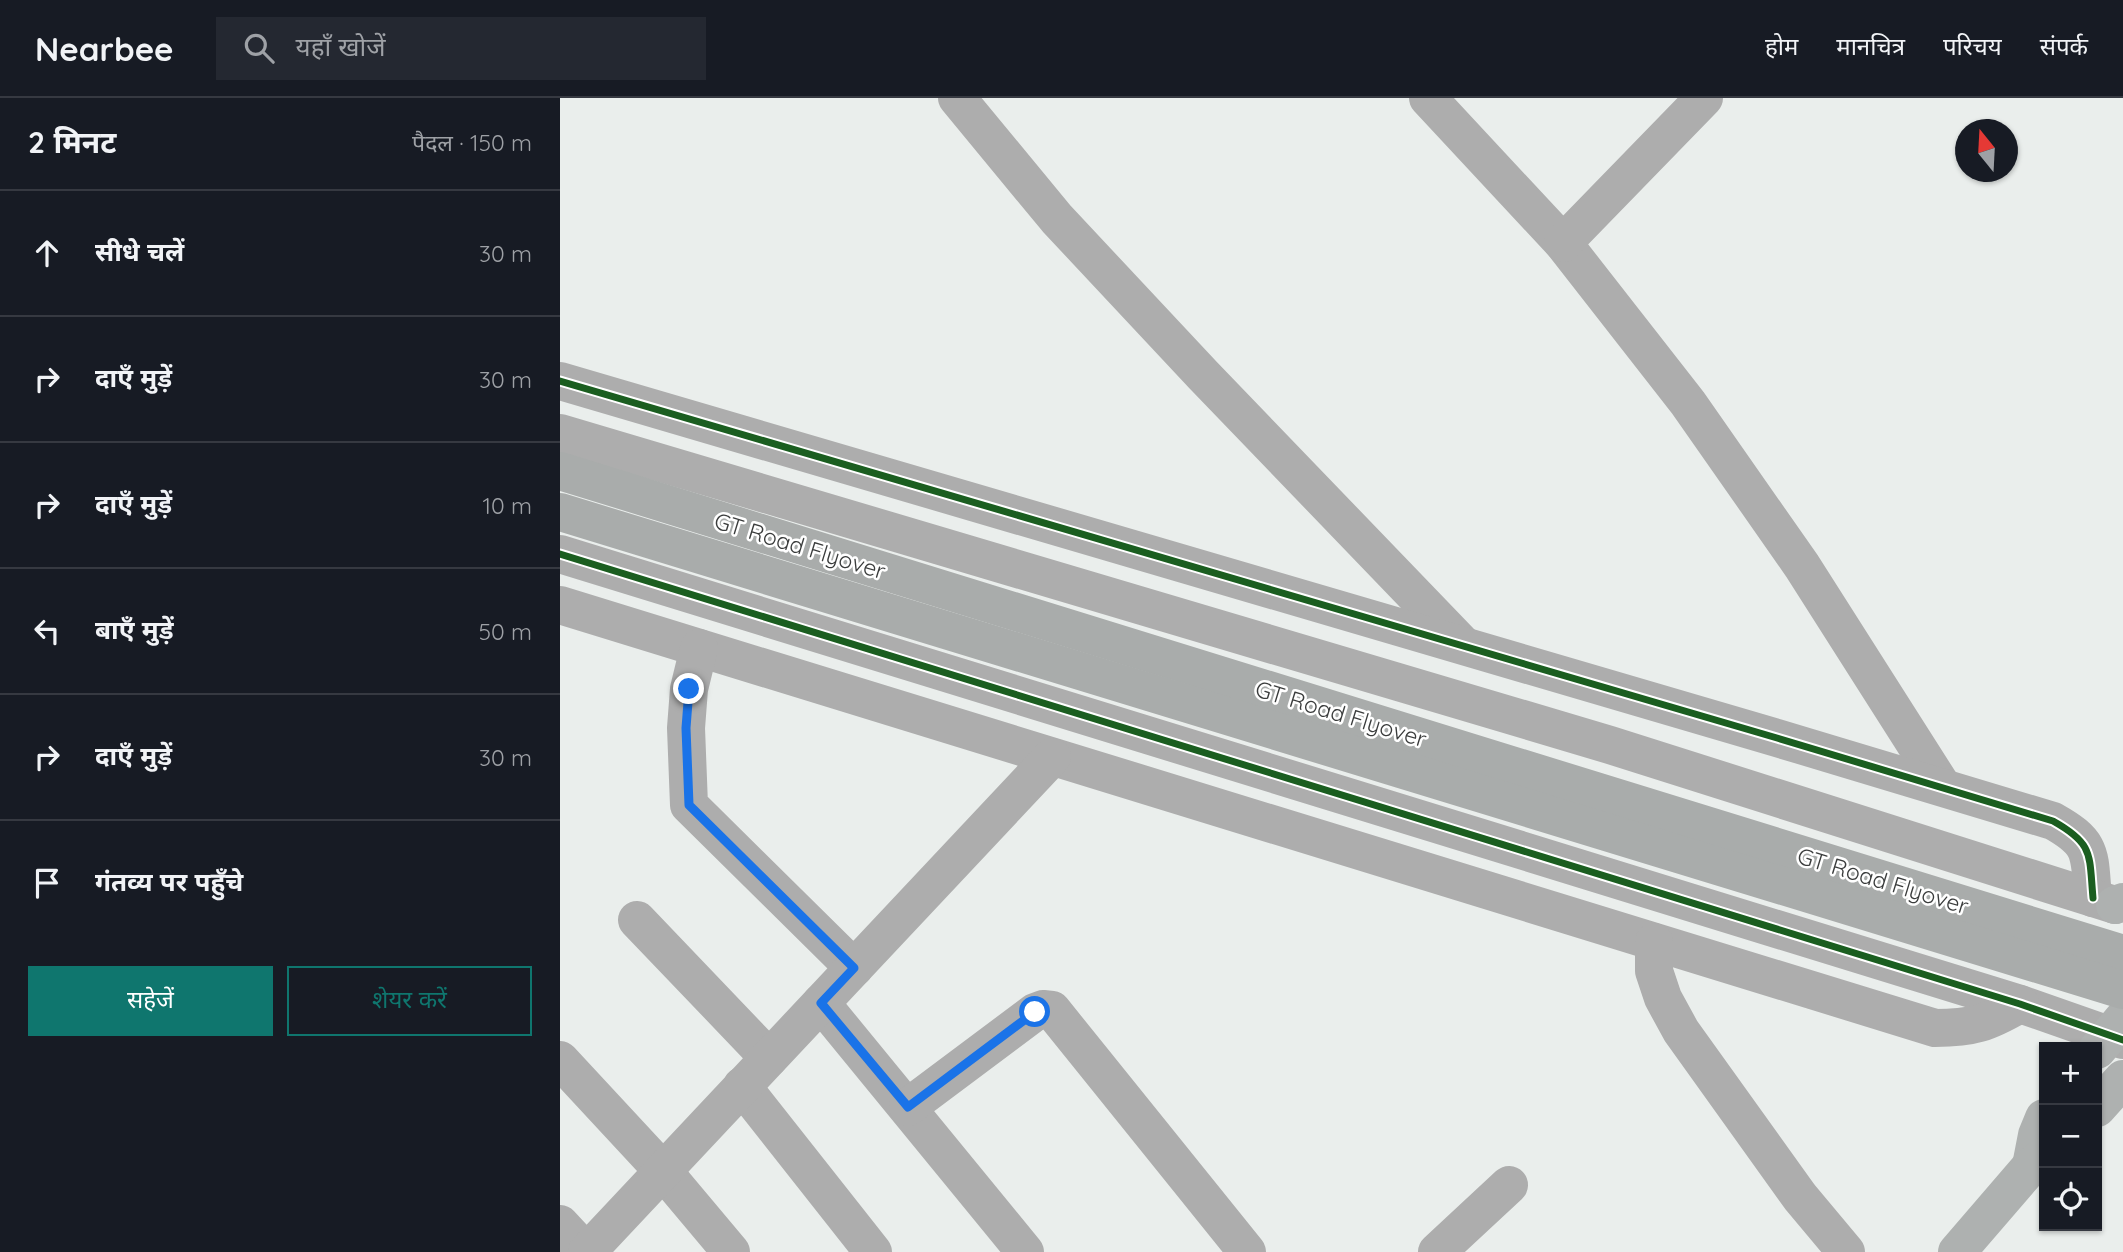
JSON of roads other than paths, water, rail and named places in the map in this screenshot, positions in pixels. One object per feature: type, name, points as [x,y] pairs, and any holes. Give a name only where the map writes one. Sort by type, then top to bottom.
[{"type":"highway","name":"GT Road Flyover","points":[[560,471],[2123,989]]},
{"type":"highway","name":"GT Road Flyover","points":[[560,512],[2123,954]]},
{"type":"main road","points":[[2100,1105],[2123,1079]]},
{"type":"main road","points":[[1956,1252],[2037,1161],[2039,1130]]},
{"type":"street","points":[[957,98],[1057,219],[1463,646]]},
{"type":"street","points":[[1428,98],[1563,243],[1688,403],[1802,566],[1942,786]]},
{"type":"street","points":[[1563,243],[1704,98]]},
{"type":"street","points":[[560,381],[1942,786],[2053,821],[2074,833],[2089,853],[2114,903]]},
{"type":"street","points":[[560,433],[1611,745],[2114,903]]},
{"type":"street","points":[[560,554],[2020,1004],[2113,1036]]},
{"type":"street","points":[[560,606],[1935,1028],[1966,1028],[1993,1020],[2020,1004]]},
{"type":"street","points":[[699,648],[689,689],[686,728],[689,805],[854,968]]},
{"type":"street","points":[[560,1224],[587,1252],[1052,757]]},
{"type":"street","points":[[637,920],[768,1058]]},
{"type":"street","points":[[1654,942],[1654,971],[1663,998],[1681,1031],[1800,1198],[1846,1252]]},
{"type":"street","points":[[821,1003],[1025,1252]]},
{"type":"street","points":[[908,1107],[1035,1012],[1052,1010],[1247,1252]]},
{"type":"street","points":[[560,1060],[663,1171],[731,1252]]},
{"type":"street","points":[[743,1086],[873,1252]]},
{"type":"street","points":[[1437,1252],[1509,1185]]}]
